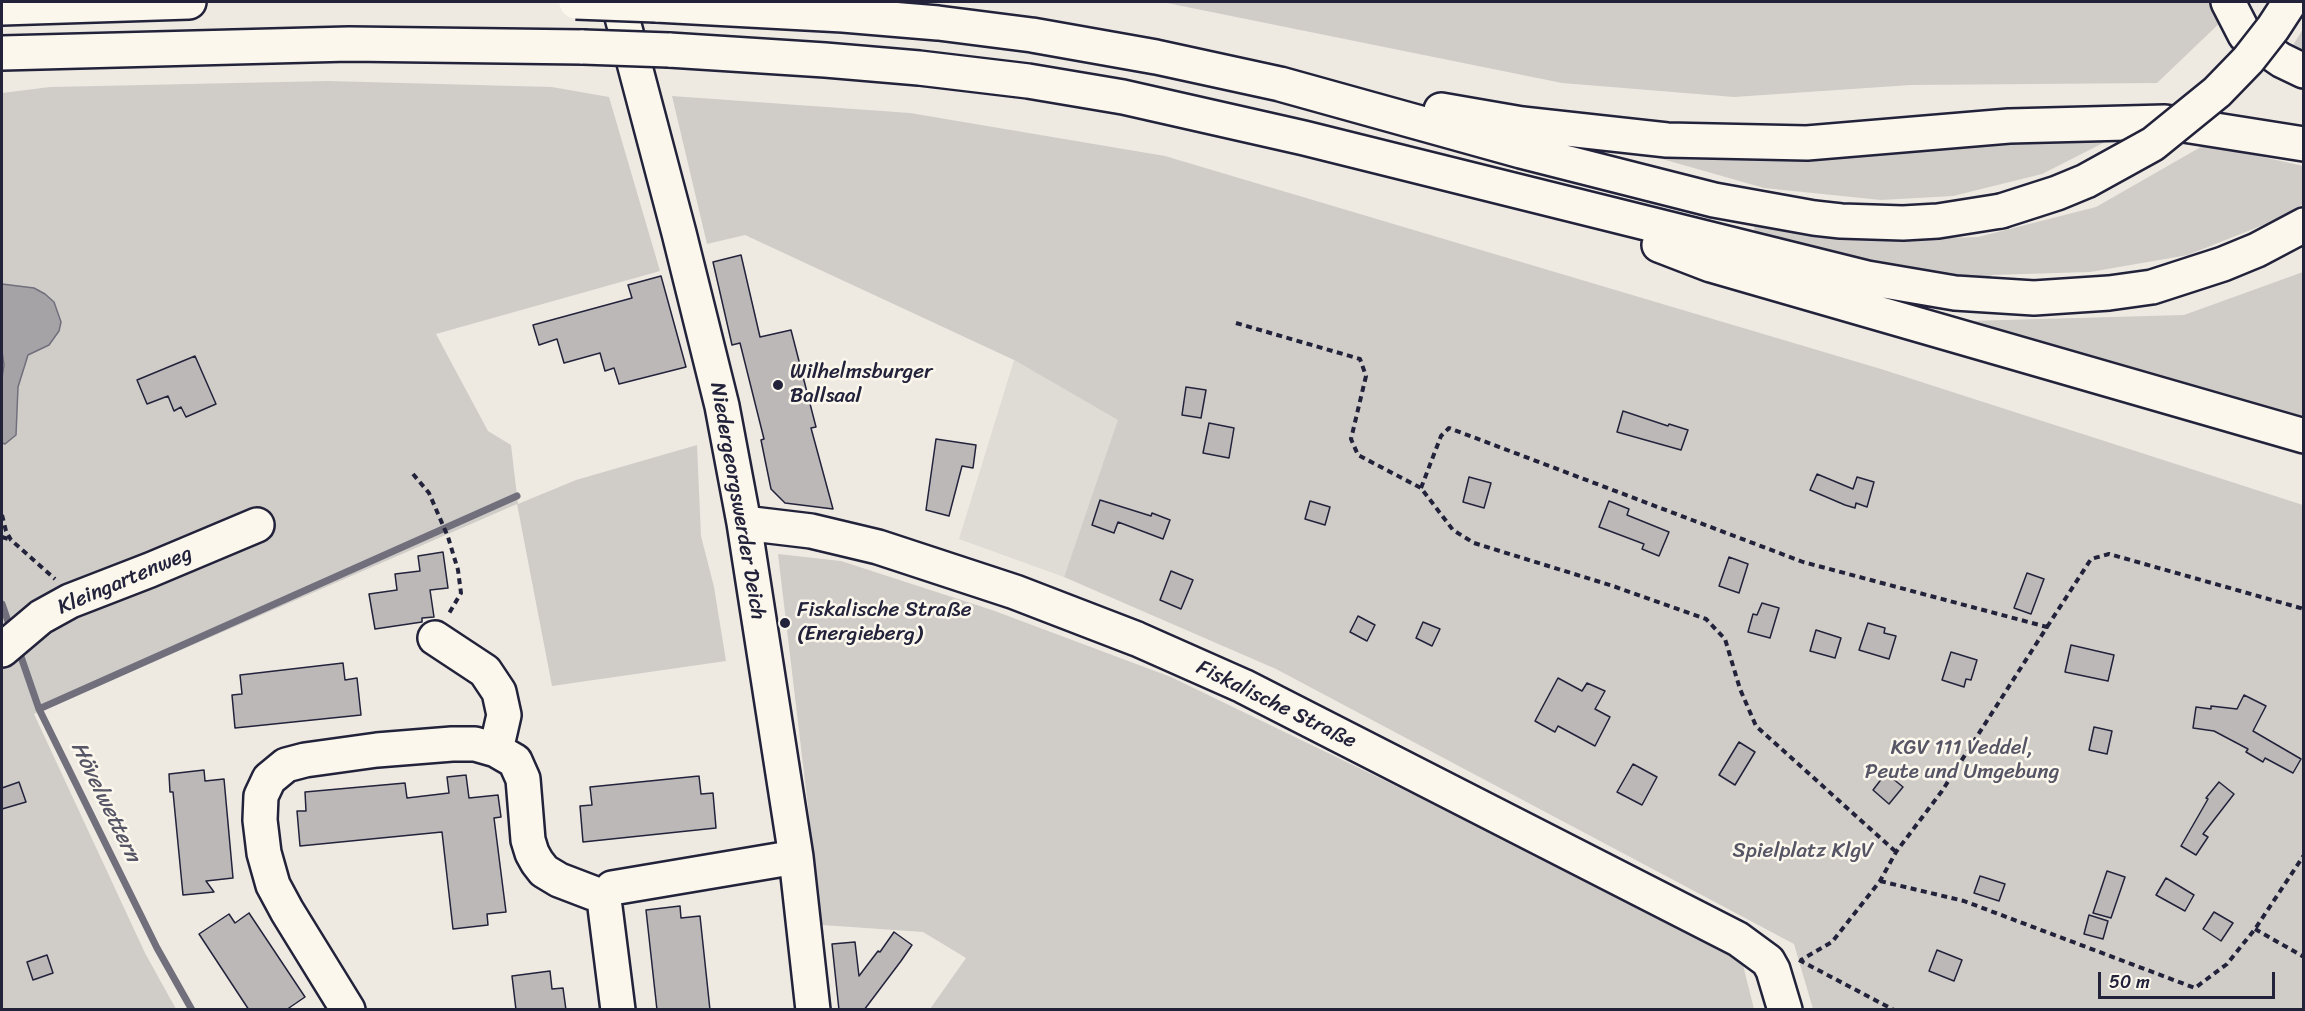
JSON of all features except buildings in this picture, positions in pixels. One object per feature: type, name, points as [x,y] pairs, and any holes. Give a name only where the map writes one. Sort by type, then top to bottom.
[{"type":"main road","points":[[2,8],[189,2]]},
{"type":"main road","points":[[576,2],[843,15],[938,23],[1032,35],[1156,57],[1280,84],[1522,124],[1667,140],[1807,143],[2009,126],[2164,122],[2304,144]]},
{"type":"main road","name":"Niedergeorgswerder Deich","points":[[618,2],[680,233],[715,378],[744,523],[796,857],[813,1010]]},
{"type":"main road","points":[[2228,2],[2245,35],[2281,60],[2304,71]]},
{"type":"main road","points":[[1280,84],[1521,152],[1714,200],[1841,221],[1902,223],[1938,221],[2001,211],[2057,193],[2086,181],[2153,144],[2217,92],[2248,60],[2290,2]]},
{"type":"main road","points":[[2,53],[349,44],[583,47],[669,50],[919,68],[1028,81],[1210,115],[1776,256],[1922,288],[1996,297],[2034,298],[2109,293],[2152,287],[2223,264],[2257,250],[2304,225]]},
{"type":"main road","points":[[1520,192],[1711,265],[2304,436]]},
{"type":"main road","name":"Fiskalische Straße","points":[[744,523],[810,531],[878,548],[1015,592],[1137,639],[1243,686],[1727,933],[1768,961],[1787,965],[1785,1010]]},
{"type":"main road","name":"Kleingartenweg","points":[[9,645],[41,617],[73,599],[150,570],[257,525]]},
{"type":"main road","points":[[435,638],[485,671],[500,692],[504,715],[496,750]]},
{"type":"main road","points":[[348,1010],[273,885],[264,853],[260,820],[261,796],[269,779],[286,765],[305,760],[377,750],[475,744],[496,750],[515,761],[523,779],[528,840],[537,862],[544,871],[559,880],[603,896],[796,857]]},
{"type":"main road","points":[[603,896],[618,1010]]},
{"type":"path","points":[[1236,322],[1360,359],[1366,376],[1351,439],[1358,455],[1421,488],[1453,530],[1474,543],[1613,586],[1706,620],[1725,639],[1740,689],[1756,726],[1896,852]]},
{"type":"path","points":[[1421,488],[1442,436],[1449,428],[1803,562],[2047,627]]},
{"type":"path","points":[[413,474],[429,493],[448,537],[461,593],[435,638]]},
{"type":"path","points":[[2,515],[11,540],[58,582],[73,599]]},
{"type":"path","points":[[2,537],[11,540]]},
{"type":"path","points":[[1787,965],[1832,942],[1880,881],[1896,852],[1942,790],[2091,559],[2109,554],[2304,609]]},
{"type":"path","points":[[1880,881],[1964,901],[2194,988],[2227,964],[2254,929],[2304,855]]},
{"type":"path","points":[[2254,929],[2304,957]]},
{"type":"path","points":[[1787,965],[1894,1010]]},
{"type":"shaded area","points":[[2,284],[34,288],[45,294],[54,302],[61,322],[59,331],[49,345],[28,355],[18,387],[16,435],[5,444],[2,443],[4,365]]},
{"type":"shaded area","points":[[1014,360],[1119,420],[1064,577],[959,539]]},
{"type":"green space","points":[[1162,2],[2220,2],[2226,17],[2157,83],[1911,85],[1734,97],[1562,83]]},
{"type":"green space","points":[[2303,29],[2303,56],[2290,50]]},
{"type":"green space","points":[[328,81],[552,87],[609,97],[660,271],[436,334],[488,431],[511,445],[518,504],[576,480],[697,445],[701,536],[714,587],[726,661],[552,686],[517,504],[34,714],[145,953],[176,1009],[2,1009],[2,93],[50,87]]},
{"type":"green space","name":"KGV 111 Veddel, Peute und Umgebung","points":[[672,96],[910,113],[1165,156],[1881,369],[2303,505],[2303,1009],[1813,1009],[1794,944],[1276,669],[1064,577],[1118,420],[1014,360],[745,235],[707,244]]},
{"type":"green space","points":[[2119,135],[2042,174],[1953,196],[1881,200],[1764,188],[1641,153]]},
{"type":"green space","points":[[2206,144],[2303,166],[2303,204],[2278,219],[2188,255],[2090,272],[1992,275],[1979,281],[1756,238],[1754,226],[1865,240],[1978,237],[2096,207]]},
{"type":"green space","points":[[2303,272],[2303,423],[1953,325],[1948,316],[1968,321],[2184,315]]},
{"type":"green space","points":[[778,554],[841,561],[992,610],[1171,677],[1518,845],[1741,957],[1754,1009],[930,1009],[966,958],[923,932],[822,925]]},
{"type":"waterway","points":[[39,709],[517,496]]},
{"type":"waterway","name":"Hövelwettern","points":[[2,604],[11,630]]},
{"type":"waterway","name":"Hövelwettern","points":[[18,648],[39,709],[157,948],[192,1010]]},
{"type":"place","name":"Wilhelmsburger Ballsaal","points":[[778,385]]},
{"type":"place","name":"Fiskalische Straße (Energieberg)","points":[[785,623]]},
{"type":"park label","name":"Spielplatz KlgV","points":[[1803,852]]}]
